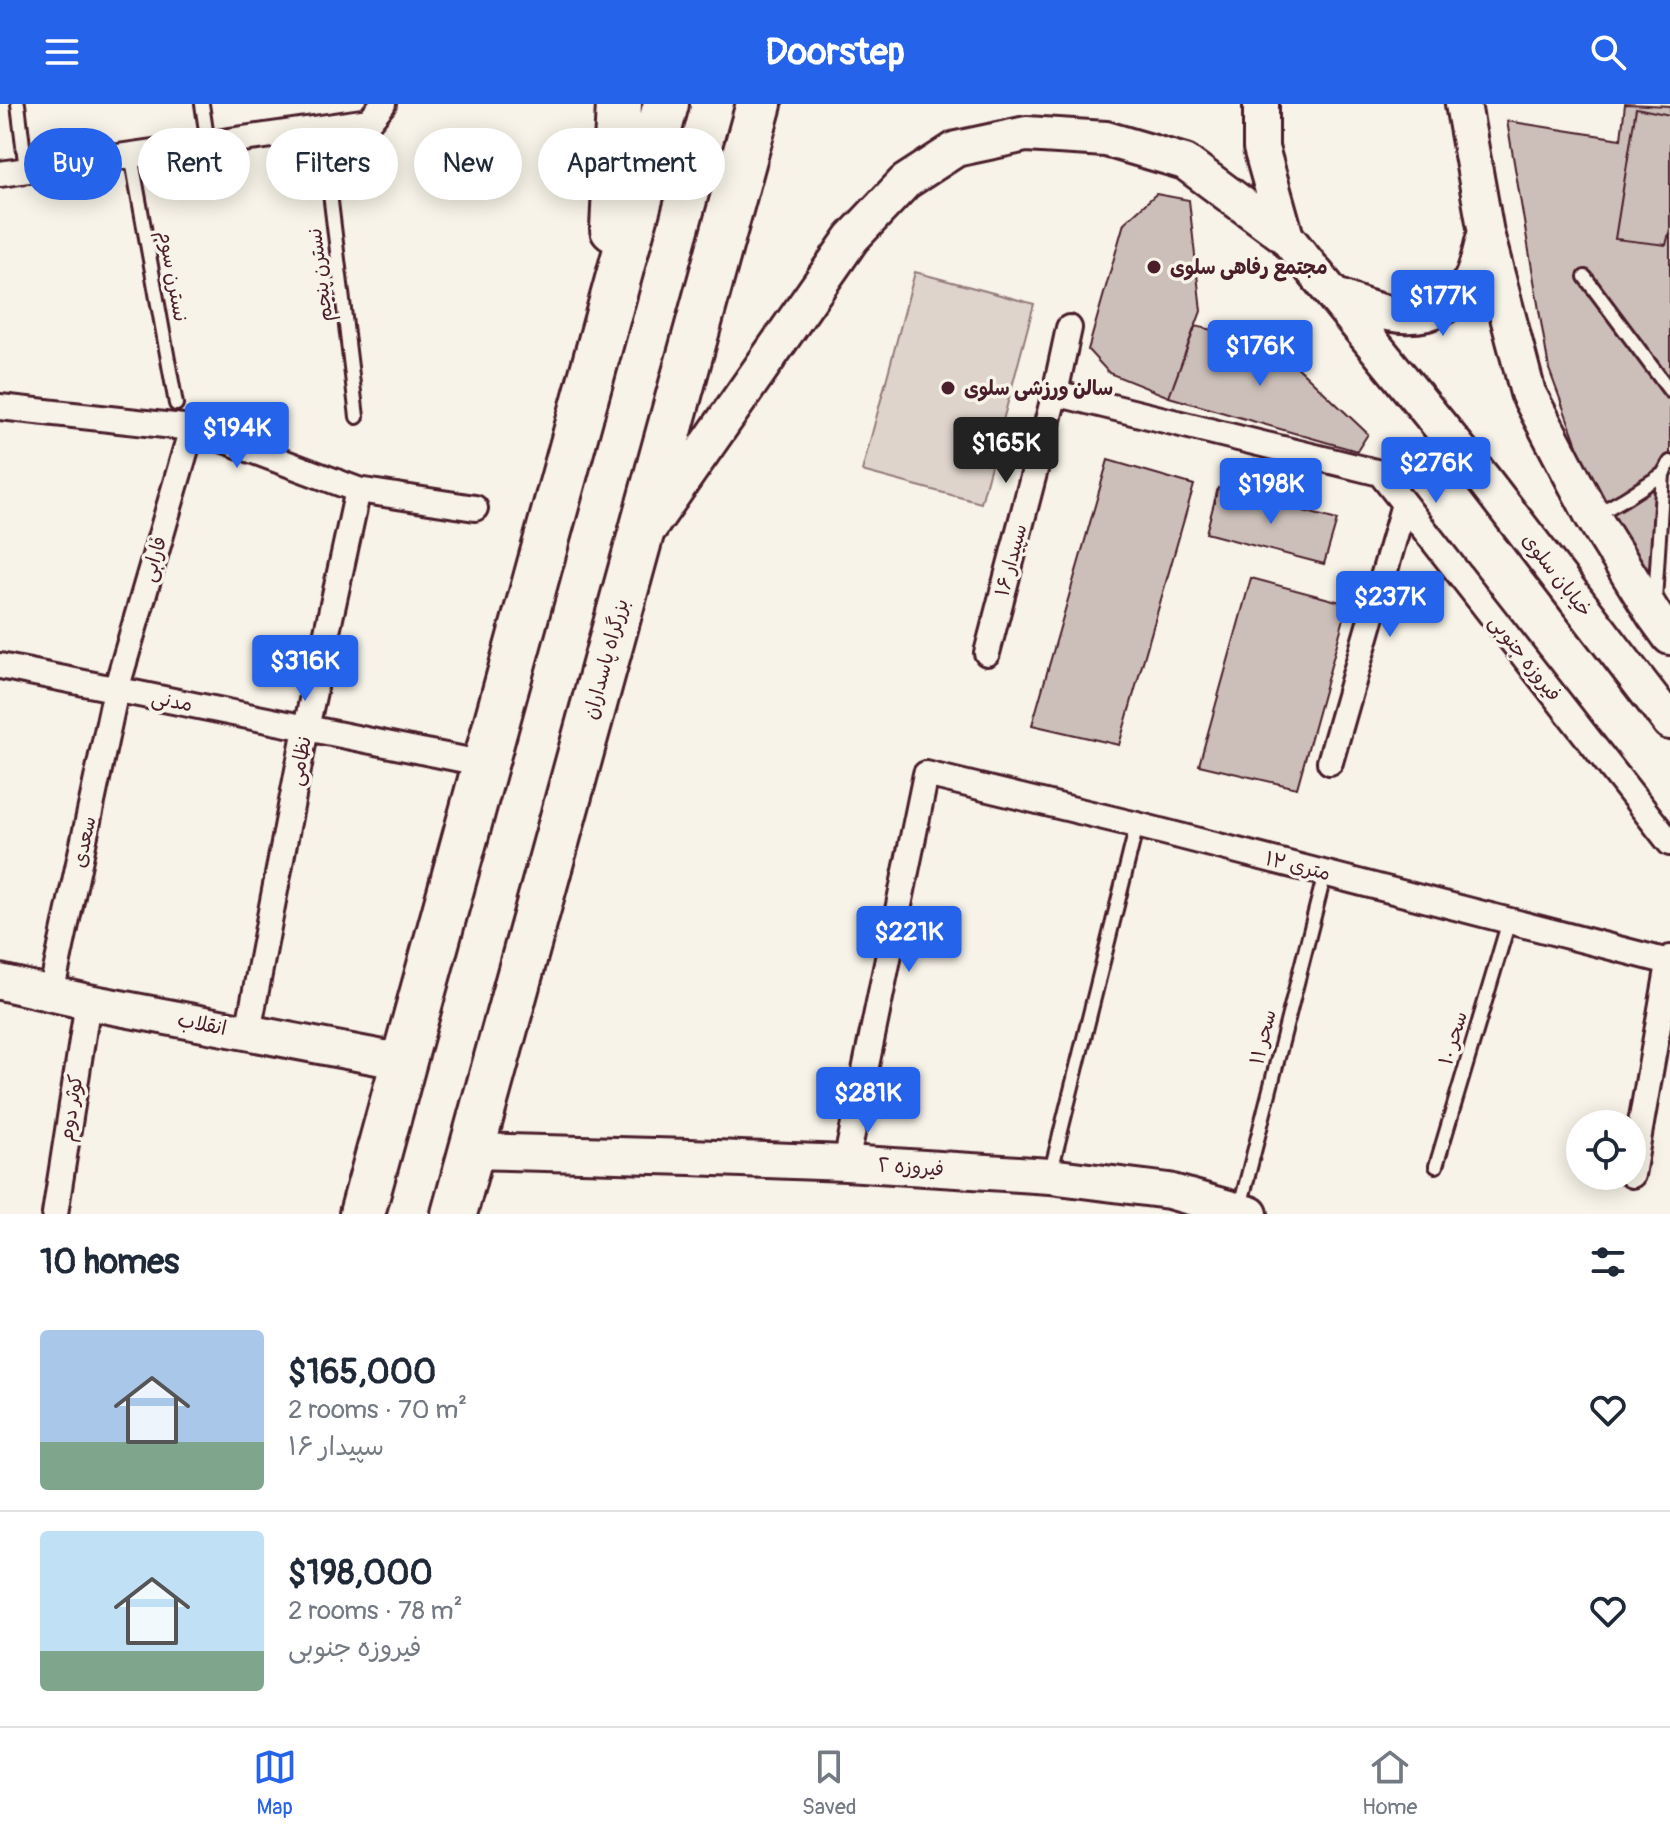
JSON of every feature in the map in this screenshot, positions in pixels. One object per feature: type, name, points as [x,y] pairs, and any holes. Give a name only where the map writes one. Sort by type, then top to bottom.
[{"type":"highway","points":[[609,310],[619,104]]},
{"type":"highway","points":[[362,1214],[666,104]]},
{"type":"highway","name":"بزرگراه پاسداران","points":[[454,1214],[759,104]]},
{"type":"main road","name":"خیابان سلوی","points":[[1261,104],[1261,148],[1286,237],[1484,480],[1670,722]]},
{"type":"main road","points":[[1463,104],[1486,233],[1528,393],[1593,517],[1662,626]]},
{"type":"main road","points":[[636,547],[852,238],[905,182],[956,149],[1026,134],[1106,139],[1185,162],[1286,237]]},
{"type":"main road","points":[[1332,294],[1373,311],[1414,316],[1446,307],[1472,280],[1486,233]]},
{"type":"main road","name":"انقلاب","points":[[0,982],[88,1002],[404,1062]]},
{"type":"main road","name":"فیروزه ٢","points":[[471,1151],[846,1163],[1050,1176],[1169,1191],[1245,1212]]},
{"type":"street","points":[[250,138],[369,121],[383,104]]},
{"type":"street","points":[[122,156],[138,154]]},
{"type":"street","points":[[0,174],[24,170]]},
{"type":"street","name":"سپیدار ۱۶","points":[[987,653],[1069,328]]},
{"type":"street","name":"فیروزه جنوبی","points":[[1055,393],[1380,473],[1670,843]]},
{"type":"street","points":[[0,407],[192,428],[358,490],[475,508]]},
{"type":"street","name":"فارابی","points":[[116,690],[192,428]]},
{"type":"street","name":"نظامی","points":[[248,1032],[306,728],[358,490]]},
{"type":"street","points":[[1330,762],[1404,504]]},
{"type":"street","name":"مدنی","points":[[0,666],[485,764]]},
{"type":"street","name":"سعدی","points":[[51,994],[116,690]]},
{"type":"street","name":"۱۲ متری","points":[[846,1163],[926,774],[1670,960]]},
{"type":"street","points":[[1643,1110],[1670,960]]},
{"type":"street","name":"کوثر دوم","points":[[55,1214],[88,1002]]},
{"type":"lane","points":[[18,104],[24,154]]},
{"type":"lane","points":[[202,104],[206,128]]},
{"type":"lane","name":"نسترن پنجم","points":[[322,127],[357,417]]},
{"type":"lane","name":"نسترن سوم","points":[[131,155],[176,404]]},
{"type":"lane","points":[[1585,277],[1670,391]]},
{"type":"lane","points":[[1593,517],[1663,474],[1670,462]]},
{"type":"lane","points":[[1662,626],[1663,474]]},
{"type":"lane","points":[[1050,1176],[1137,825]]},
{"type":"lane","name":"سحر ۱۱","points":[[1245,1212],[1325,873]]},
{"type":"lane","name":"سحر ۱۰","points":[[1436,1166],[1509,921]]},
{"type":"shaded area","name":"سالن ورزشی سلوی","points":[[915,272],[1034,304],[981,503],[862,471]]},
{"type":"building","points":[[1625,104],[1670,106],[1670,479],[1659,483],[1649,583],[1590,480],[1549,369],[1507,121],[1621,139]]},
{"type":"building","points":[[1636,108],[1670,115],[1670,229],[1666,245],[1615,239]]},
{"type":"building","name":"مجتمع رفاهی سلوی","points":[[1156,194],[1189,200],[1201,311],[1169,397],[1109,373],[1088,350],[1124,223]]},
{"type":"building","points":[[1195,326],[1273,344],[1368,434],[1357,451],[1169,397]]},
{"type":"building","points":[[1108,460],[1194,485],[1119,745],[1032,725]]},
{"type":"building","points":[[1218,488],[1337,520],[1324,564],[1206,533]]},
{"type":"building","points":[[1251,578],[1348,604],[1297,788],[1199,765]]},
{"type":"place","name":"مجتمع رفاهی سلوی","points":[[1154,267]]},
{"type":"place","name":"سالن ورزشی سلوی","points":[[948,388]]}]
